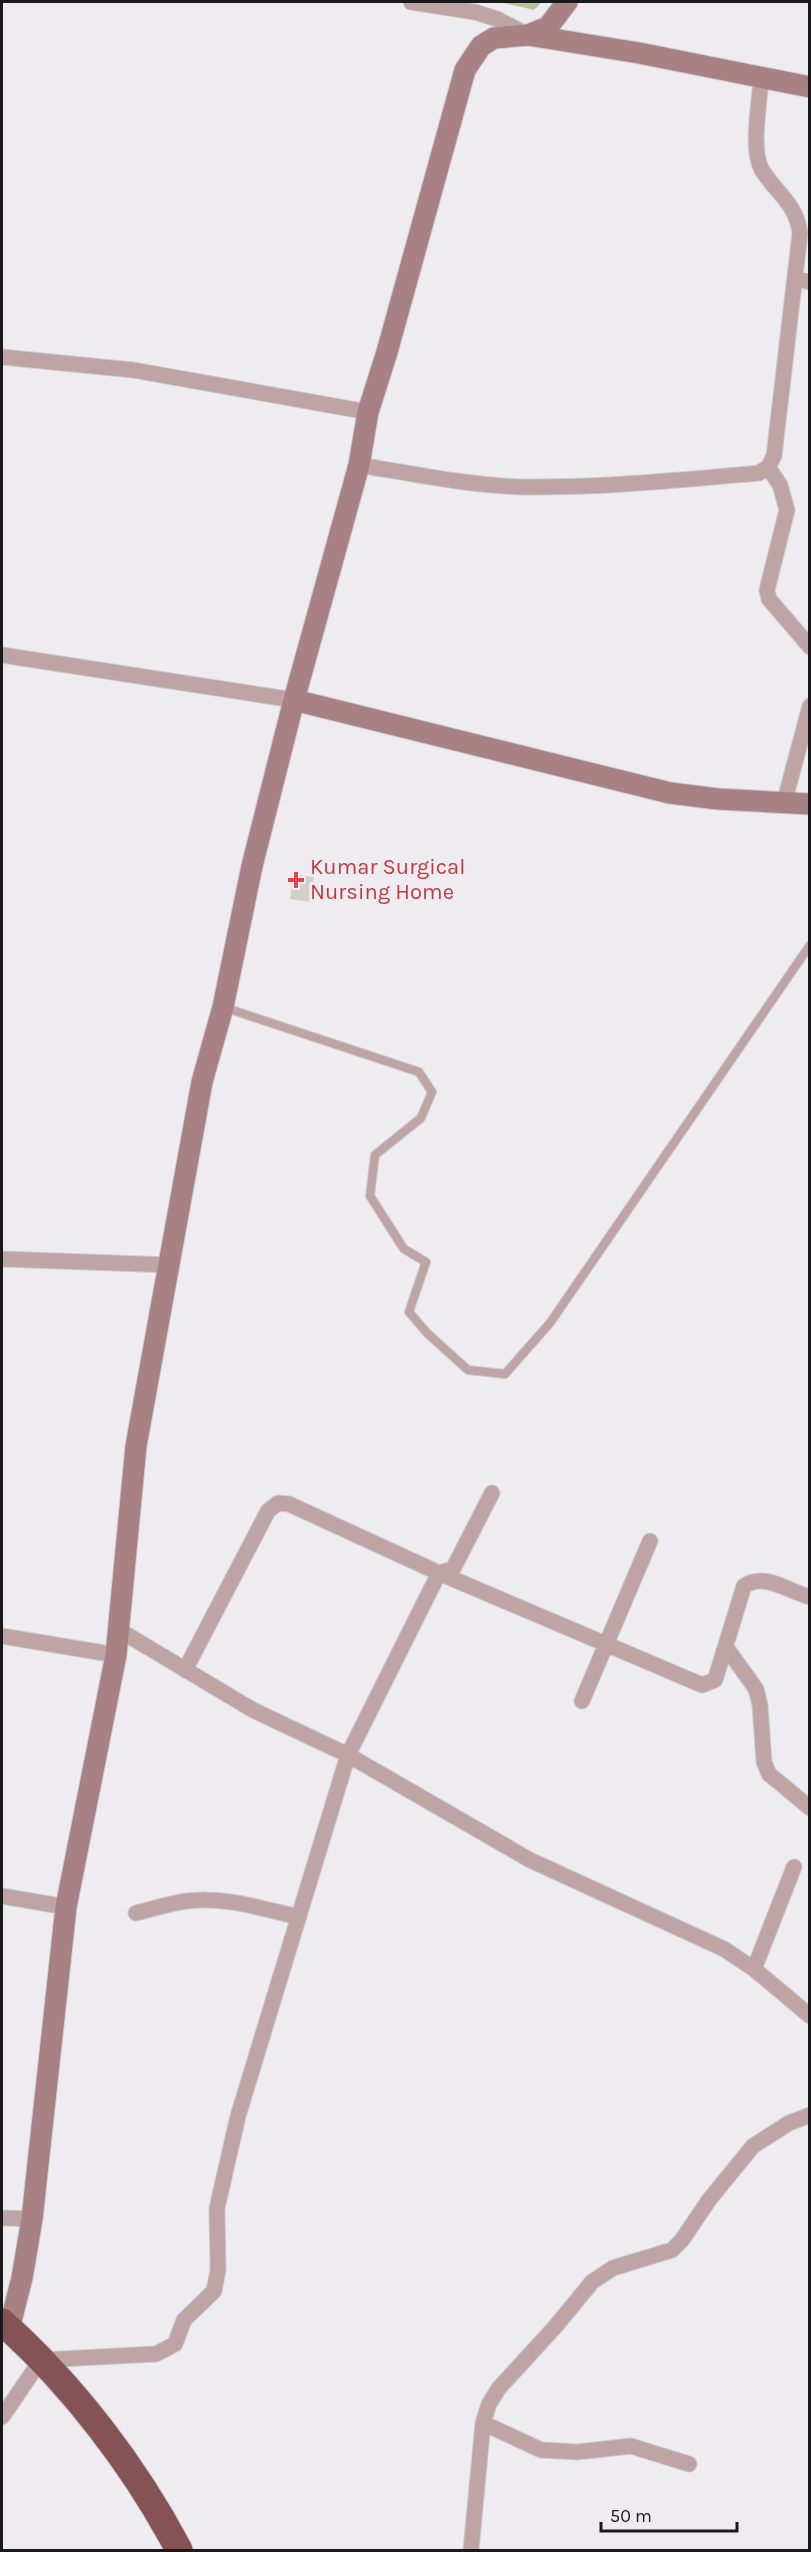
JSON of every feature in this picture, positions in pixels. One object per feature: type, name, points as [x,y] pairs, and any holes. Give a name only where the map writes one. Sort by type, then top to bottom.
[{"type":"highway","points":[[5,2325],[41,2360],[100,2428],[165,2524],[179,2550]]},
{"type":"street","points":[[411,2],[475,12],[497,19],[528,35],[548,27],[567,2]]},
{"type":"street","points":[[5,2325],[22,2277],[32,2219],[66,1907],[117,1656],[136,1446],[202,1082],[223,1007],[252,866],[294,700],[359,465],[368,412],[387,352],[465,70],[481,46],[494,38],[528,35],[639,53],[810,87]]},
{"type":"street","points":[[359,465],[464,483],[522,487],[681,480],[759,473],[768,467],[774,456],[802,280],[798,219],[792,207],[762,170],[758,160],[756,148],[761,78]]},
{"type":"street","points":[[2,357],[133,370],[368,412]]},
{"type":"street","points":[[768,467],[780,485],[787,510],[767,590],[769,599],[810,647]]},
{"type":"street","points":[[2,656],[294,700],[670,793],[718,799],[810,804]]},
{"type":"street","points":[[784,803],[810,706]]},
{"type":"street","points":[[2,1259],[170,1265]]},
{"type":"street","points":[[2,2417],[41,2360],[156,2354],[175,2344],[184,2320],[214,2291],[218,2270],[217,2208],[238,2116],[348,1755],[439,1573],[453,1569],[492,1493]]},
{"type":"street","points":[[185,1670],[268,1511],[278,1503],[289,1504],[439,1573],[702,1685],[715,1680],[744,1586],[754,1579],[763,1580],[810,1597]]},
{"type":"street","points":[[582,1701],[650,1541]]},
{"type":"street","points":[[119,1629],[253,1710],[348,1755],[530,1860],[724,1949],[754,1969],[810,2016]]},
{"type":"street","points":[[2,1636],[117,1656]]},
{"type":"street","points":[[726,1647],[756,1689],[760,1705],[764,1762],[769,1774],[810,1808]]},
{"type":"street","points":[[754,1969],[794,1867]]},
{"type":"street","points":[[2,1896],[66,1907]]},
{"type":"street","points":[[136,1913],[187,1901],[210,1900],[235,1902],[299,1917]]},
{"type":"street","points":[[471,2550],[483,2423],[489,2404],[499,2388],[555,2327],[592,2282],[613,2268],[672,2250],[753,2146],[789,2122],[810,2115]]},
{"type":"street","points":[[2,2218],[32,2219]]},
{"type":"street","points":[[483,2423],[541,2450],[577,2452],[631,2446],[688,2464]]},
{"type":"lane","points":[[223,1007],[419,1071],[432,1092],[421,1118],[375,1155],[370,1196],[404,1249],[426,1262],[409,1312],[427,1333],[468,1370],[505,1374],[550,1323],[810,945]]},
{"type":"green space","points":[[499,2],[542,2],[534,10]]},
{"type":"building","points":[[293,874],[314,877],[311,902],[290,899]]},
{"type":"place","name":"Kumar Surgical Nursing Home","points":[[296,880]]}]
